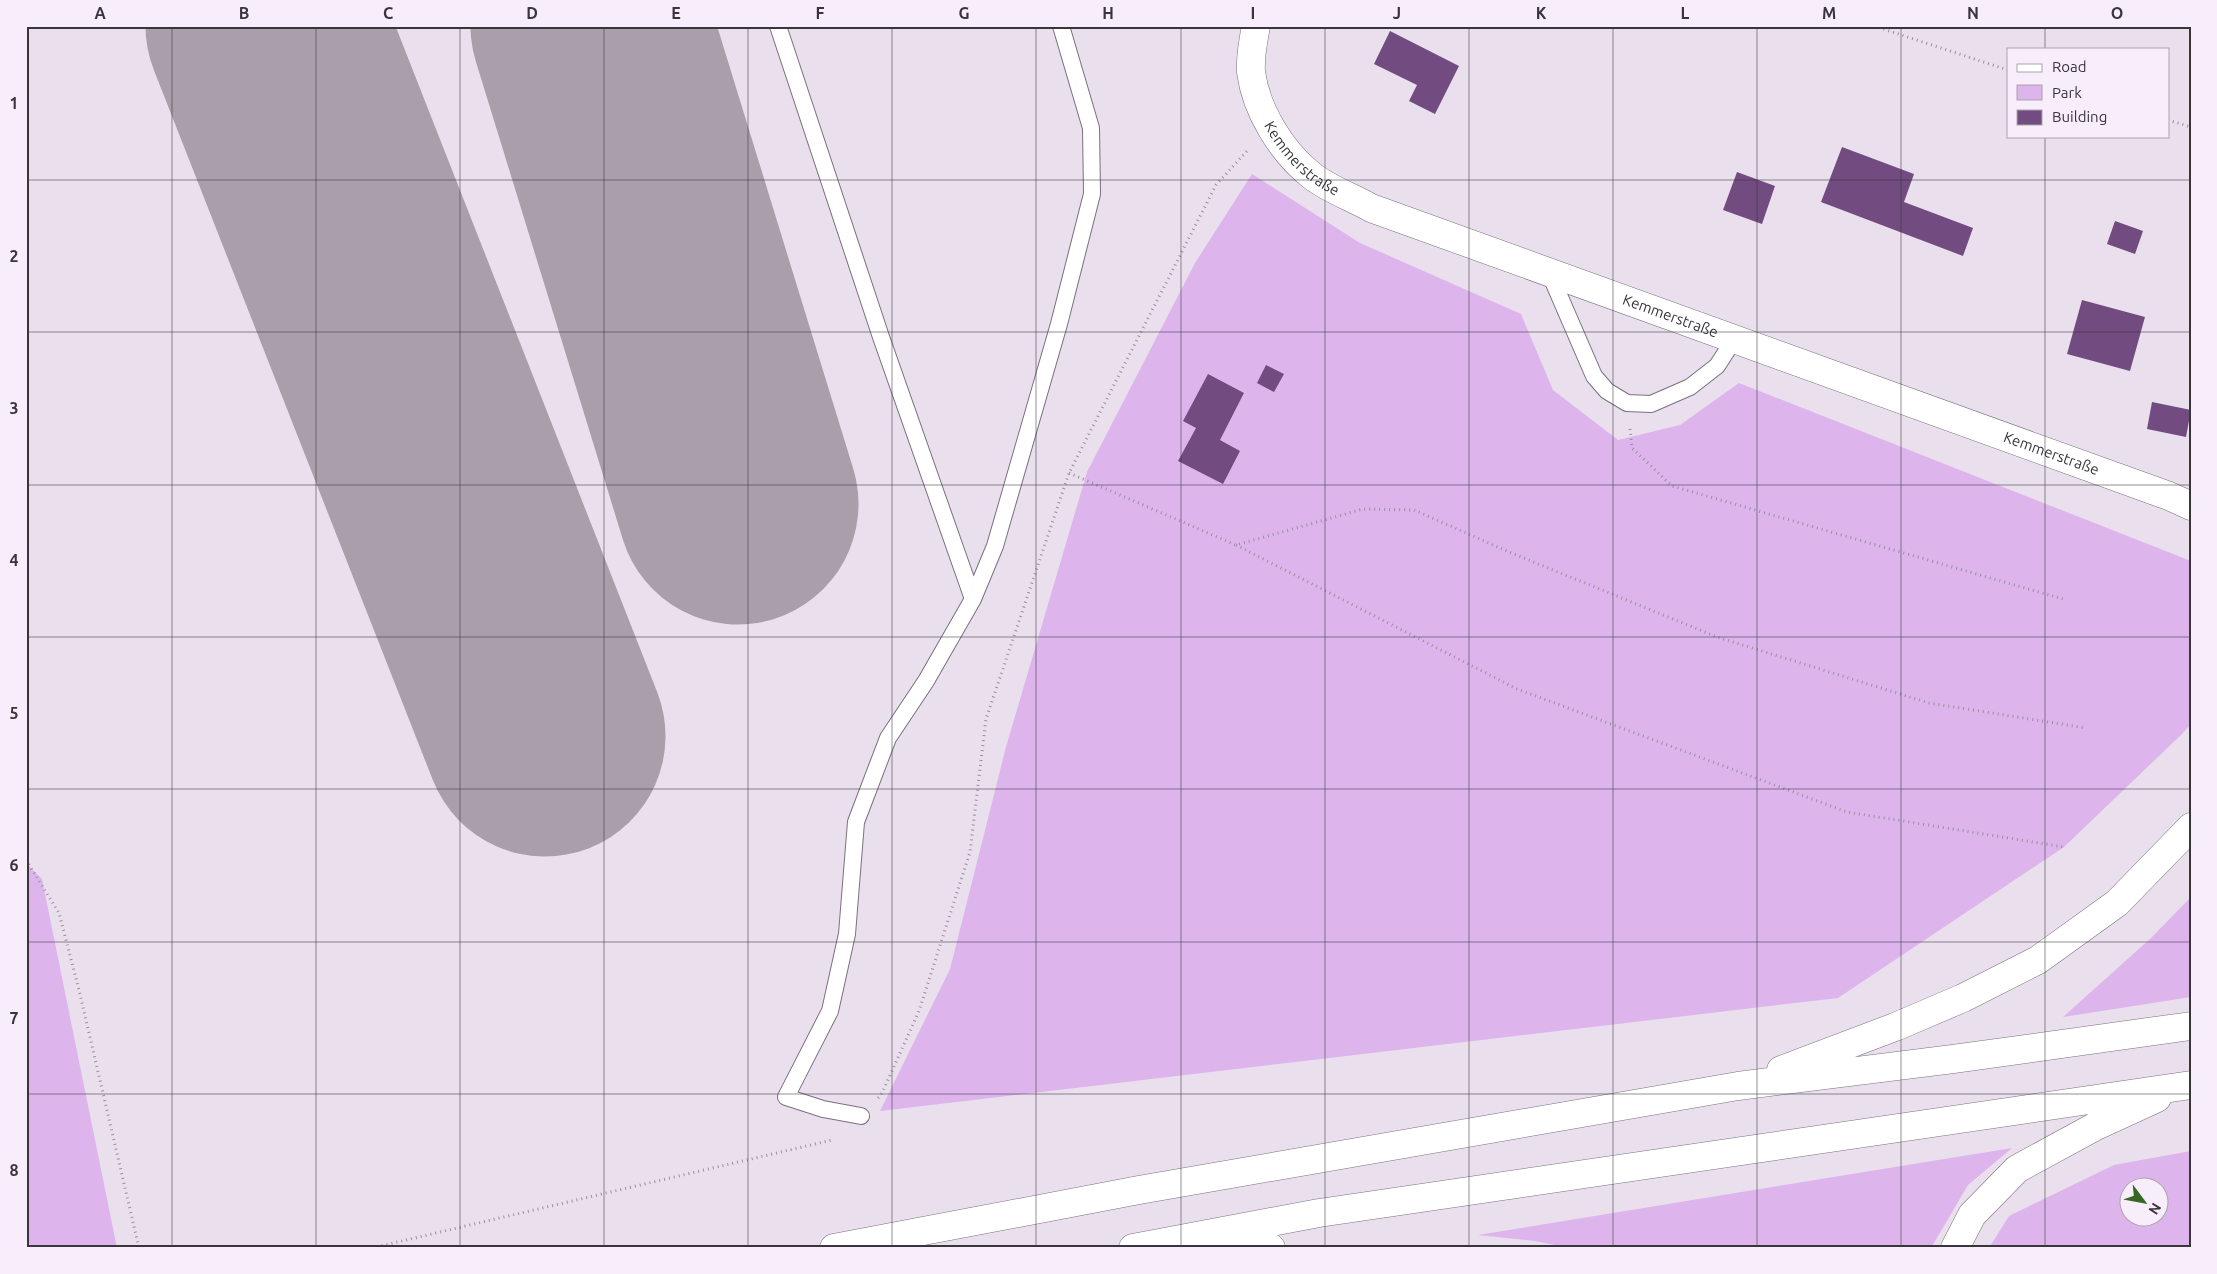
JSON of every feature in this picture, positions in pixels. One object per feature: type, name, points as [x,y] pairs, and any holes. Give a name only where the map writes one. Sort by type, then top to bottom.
[{"type":"main road","name":"Kemmerstraße","points":[[1256,26],[1252,44],[1252,72],[1260,101],[1271,128],[1288,154],[1312,176],[1371,208],[1735,338],[2169,496],[2191,506]]},
{"type":"main road","points":[[1738,1086],[1895,1028],[1963,998],[2038,960],[2117,903],[2191,827]]},
{"type":"main road","points":[[834,1248],[1148,1188],[1738,1086],[2191,1026]]},
{"type":"main road","points":[[1133,1248],[1338,1210],[2188,1085]]},
{"type":"main road","points":[[1955,1248],[1972,1215],[2017,1169],[2096,1126],[2188,1085]]},
{"type":"main road","points":[[1164,1241],[1271,1248]]},
{"type":"lane","points":[[778,26],[881,337],[972,599]]},
{"type":"lane","points":[[861,1116],[823,1110],[786,1097],[830,1011],[846,934],[856,822],[888,738],[926,681],[972,599],[998,537],[1059,324],[1092,194],[1091,128],[1061,26]]},
{"type":"lane","points":[[1549,272],[1594,376],[1607,391],[1627,403],[1651,404],[1690,387],[1717,366],[1735,338]]},
{"type":"path","points":[[1874,26],[2007,70]]},
{"type":"path","points":[[2170,121],[2191,127]]},
{"type":"path","points":[[372,1248],[841,1138],[882,1093],[919,1011],[970,852],[986,719],[1069,473],[1216,185],[1233,164],[1271,128]]},
{"type":"path","points":[[1627,403],[1632,448],[1672,486],[2063,599]]},
{"type":"path","points":[[1069,473],[1236,545],[1517,689],[1847,812],[2064,847]]},
{"type":"path","points":[[1236,545],[1362,509],[1414,510],[1509,552],[1717,636],[1929,703],[2086,728]]},
{"type":"path","points":[[26,860],[59,913],[79,990],[138,1248]]},
{"type":"green space","points":[[1252,174],[1360,243],[1521,314],[1553,390],[1618,440],[1680,425],[1739,383],[2191,561],[2191,724],[2064,847],[1838,998],[880,1111],[950,969],[1006,747],[1087,472],[1195,263]]},
{"type":"green space","points":[[26,863],[42,879],[117,1248],[26,1248]]},
{"type":"green space","points":[[2191,897],[2191,997],[2063,1017],[2151,938]]},
{"type":"green space","points":[[2012,1148],[1968,1185],[1931,1248],[1569,1248],[1535,1241],[1478,1235]]},
{"type":"green space","points":[[2191,1151],[2191,1248],[1989,1248],[2009,1216],[2114,1165]]},
{"type":"building","points":[[1390,31],[1459,66],[1435,114],[1409,101],[1417,85],[1374,64]]},
{"type":"building","points":[[1842,147],[1914,174],[1904,202],[1973,228],[1963,256],[1821,202]]},
{"type":"building","points":[[1737,172],[1775,186],[1762,224],[1723,210]]},
{"type":"building","points":[[2115,221],[2143,231],[2135,254],[2107,244]]},
{"type":"building","points":[[2082,300],[2145,317],[2130,371],[2067,354]]},
{"type":"building","points":[[1266,365],[1284,374],[1274,392],[1257,383]]},
{"type":"building","points":[[1208,374],[1244,393],[1220,440],[1240,451],[1223,484],[1178,461],[1196,428],[1183,421]]},
{"type":"building","points":[[2152,402],[2191,410],[2186,437],[2147,429]]},
{"type":"runway","points":[[266,26],[545,736]]},
{"type":"runway","points":[[591,26],[738,504]]}]
